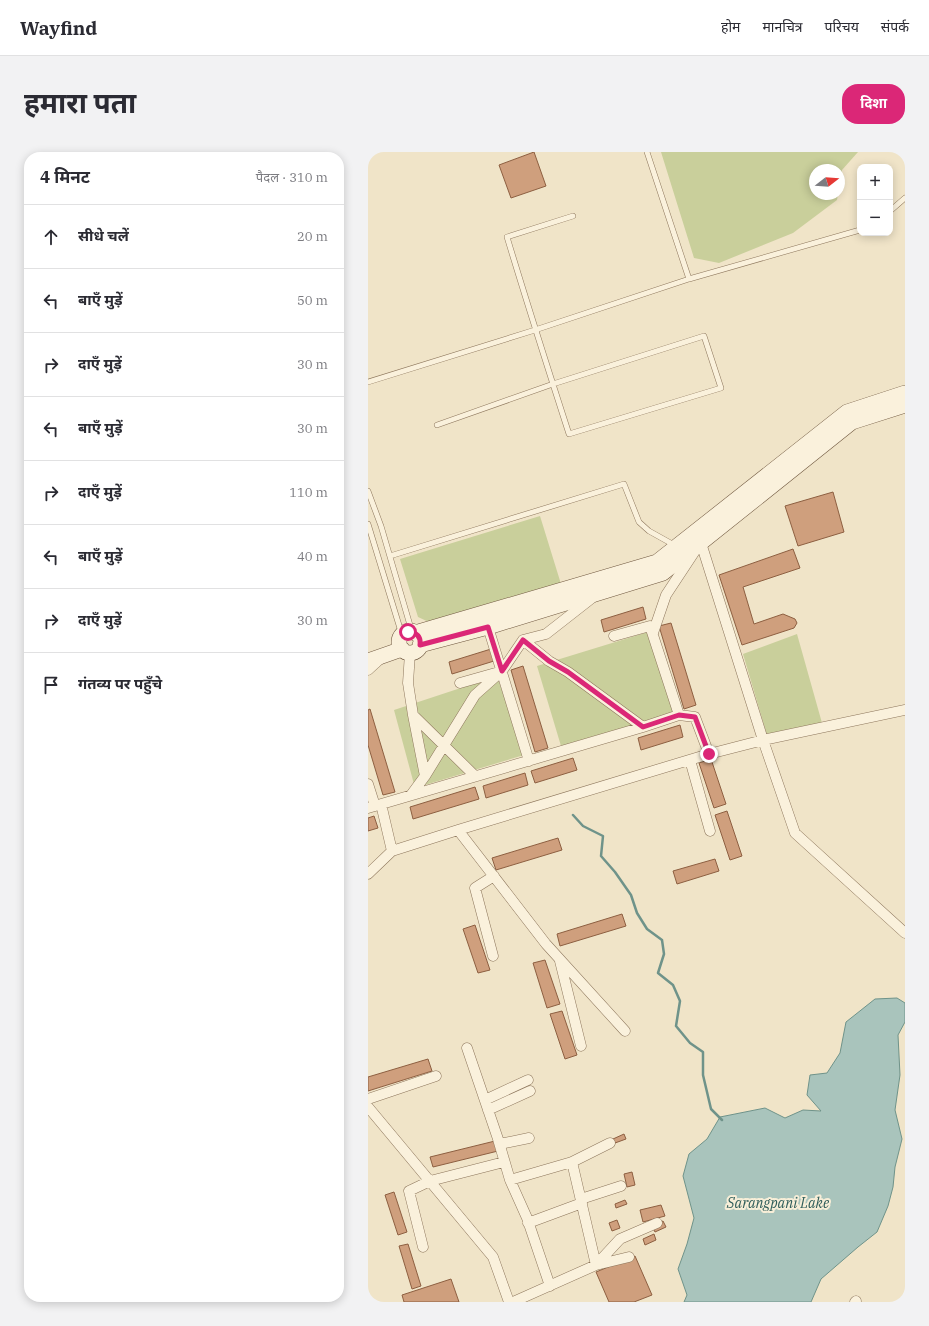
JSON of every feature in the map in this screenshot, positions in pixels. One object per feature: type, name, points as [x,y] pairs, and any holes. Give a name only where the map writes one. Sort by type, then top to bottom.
[{"type":"street","points":[[368,651],[502,615],[600,592],[662,573],[696,539],[846,412],[905,393]]},
{"type":"street","points":[[368,661],[383,656],[409,641],[488,627],[502,615],[657,562],[677,546],[696,539],[852,422],[905,406]]},
{"type":"street","points":[[653,634],[666,595],[696,539]]},
{"type":"street","points":[[696,539],[763,740],[796,833],[905,933]]},
{"type":"street","points":[[411,795],[425,776],[475,695],[502,671],[523,640],[546,634],[600,592]]},
{"type":"street","points":[[614,636],[650,626],[679,715]]},
{"type":"street","points":[[488,627],[529,761]]},
{"type":"street","points":[[523,640],[549,661],[568,672],[643,727]]},
{"type":"street","points":[[409,641],[408,683],[425,776]]},
{"type":"street","points":[[368,670],[383,656]]},
{"type":"street","points":[[460,683],[502,671]]},
{"type":"street","points":[[368,874],[392,851],[458,830],[709,754],[763,740],[905,710]]},
{"type":"street","points":[[413,715],[475,776]]},
{"type":"street","points":[[374,806],[643,727],[679,715],[695,717],[709,754]]},
{"type":"street","points":[[690,760],[710,831]]},
{"type":"street","points":[[368,784],[374,806],[392,851]]},
{"type":"street","points":[[458,830],[546,944],[625,1031]]},
{"type":"street","points":[[493,956],[475,888],[494,876]]},
{"type":"street","points":[[559,959],[581,1046]]},
{"type":"street","points":[[467,1048],[500,1144],[510,1180],[528,1223],[550,1286]]},
{"type":"street","points":[[368,1099],[436,1076]]},
{"type":"street","points":[[487,1105],[528,1080]]},
{"type":"street","points":[[487,1105],[530,1091]]},
{"type":"street","points":[[368,1107],[493,1257],[509,1302]]},
{"type":"street","points":[[500,1144],[529,1138]]},
{"type":"street","points":[[510,1180],[572,1162],[610,1143]]},
{"type":"street","points":[[423,1247],[409,1191],[430,1181],[504,1162]]},
{"type":"street","points":[[572,1162],[596,1265]]},
{"type":"street","points":[[528,1223],[621,1186]]},
{"type":"street","points":[[596,1265],[620,1239],[657,1222]]},
{"type":"street","points":[[513,1302],[596,1265],[629,1257]]},
{"type":"lane","points":[[647,152],[689,278]]},
{"type":"lane","points":[[893,208],[905,198]]},
{"type":"lane","points":[[437,425],[553,384],[704,336],[721,388],[569,434],[553,384],[535,330],[507,237],[573,216]]},
{"type":"lane","points":[[368,382],[535,330],[689,278],[857,231]]},
{"type":"lane","points":[[390,556],[624,484],[639,522],[649,531],[677,546]]},
{"type":"lane","points":[[368,491],[390,556],[409,641]]},
{"type":"lane","points":[[368,524],[409,641]]},
{"type":"green space","points":[[661,152],[858,152],[845,167],[845,164],[809,164],[809,200],[837,200],[793,233],[719,263],[694,258]]},
{"type":"green space","points":[[540,516],[561,584],[431,623],[418,617],[400,559]]},
{"type":"green space","points":[[648,632],[674,713],[561,746],[537,666]]},
{"type":"green space","points":[[797,634],[822,723],[767,735],[743,654]]},
{"type":"green space","points":[[497,676],[524,755],[415,788],[394,710]]},
{"type":"water","name":"Sarangpani Lake","points":[[897,998],[905,1003],[905,1022],[898,1035],[900,1075],[895,1110],[902,1139],[888,1206],[877,1232],[821,1279],[811,1302],[684,1302],[687,1295],[678,1269],[694,1218],[683,1176],[689,1154],[707,1139],[720,1117],[765,1108],[785,1118],[803,1110],[821,1111],[807,1095],[810,1075],[827,1073],[840,1053],[846,1022],[875,999]]},
{"type":"building","points":[[534,152],[546,186],[511,198],[499,165]]},
{"type":"building","points":[[833,492],[844,532],[798,546],[785,506]]},
{"type":"building","points":[[793,549],[800,568],[743,587],[754,624],[783,614],[795,619],[797,623],[794,628],[742,645],[719,575]]},
{"type":"building","points":[[643,607],[646,619],[604,632],[601,620]]},
{"type":"building","points":[[671,623],[696,705],[684,709],[659,626]]},
{"type":"building","points":[[491,649],[494,661],[452,674],[449,662]]},
{"type":"building","points":[[523,666],[548,748],[535,752],[511,670]]},
{"type":"building","points":[[370,709],[395,792],[383,795],[368,745],[368,710]]},
{"type":"building","points":[[680,725],[683,737],[641,750],[638,738]]},
{"type":"building","points":[[573,758],[577,770],[535,783],[531,771]]},
{"type":"building","points":[[711,759],[726,804],[714,808],[699,763]]},
{"type":"building","points":[[525,773],[528,785],[486,798],[483,786]]},
{"type":"building","points":[[475,787],[479,799],[413,819],[410,807]]},
{"type":"building","points":[[727,811],[742,856],[730,860],[715,815]]},
{"type":"building","points":[[374,816],[378,828],[368,831],[368,818]]},
{"type":"building","points":[[558,838],[562,850],[496,870],[492,858]]},
{"type":"building","points":[[715,859],[719,871],[677,884],[673,871]]},
{"type":"building","points":[[622,914],[626,926],[560,946],[557,934]]},
{"type":"building","points":[[475,925],[490,970],[478,973],[463,929]]},
{"type":"building","points":[[545,960],[560,1004],[547,1008],[533,963]]},
{"type":"building","points":[[562,1011],[577,1055],[565,1059],[550,1014]]},
{"type":"building","points":[[428,1059],[432,1071],[368,1091],[368,1077]]},
{"type":"building","points":[[624,1134],[626,1139],[615,1143],[613,1139]]},
{"type":"building","points":[[495,1141],[498,1151],[433,1167],[430,1157]]},
{"type":"building","points":[[632,1172],[635,1185],[627,1187],[624,1174]]},
{"type":"building","points":[[394,1192],[407,1232],[398,1235],[385,1195]]},
{"type":"building","points":[[625,1200],[627,1204],[616,1208],[615,1204]]},
{"type":"building","points":[[661,1205],[665,1216],[643,1222],[640,1210]]},
{"type":"building","points":[[617,1220],[620,1228],[612,1231],[609,1223]]},
{"type":"building","points":[[663,1221],[666,1227],[655,1232],[652,1226]]},
{"type":"building","points":[[654,1234],[656,1240],[645,1245],[643,1239]]},
{"type":"building","points":[[408,1244],[421,1286],[412,1289],[399,1246]]},
{"type":"building","points":[[635,1256],[652,1295],[634,1302],[609,1302],[596,1272]]},
{"type":"building","points":[[451,1279],[459,1302],[404,1302],[402,1295]]},
{"type":"waterway","points":[[573,815],[583,826],[603,836],[601,856],[615,872],[631,895],[637,913],[647,929],[662,940],[664,954],[658,973],[673,985],[680,1001],[676,1026],[690,1043],[703,1052],[703,1075],[711,1109],[722,1120]]},
{"type":"route","points":[[408,632],[418,635],[420,638],[420,645],[488,627],[502,671],[523,640],[549,661],[568,672],[643,727],[679,715],[695,717],[709,754]]}]
